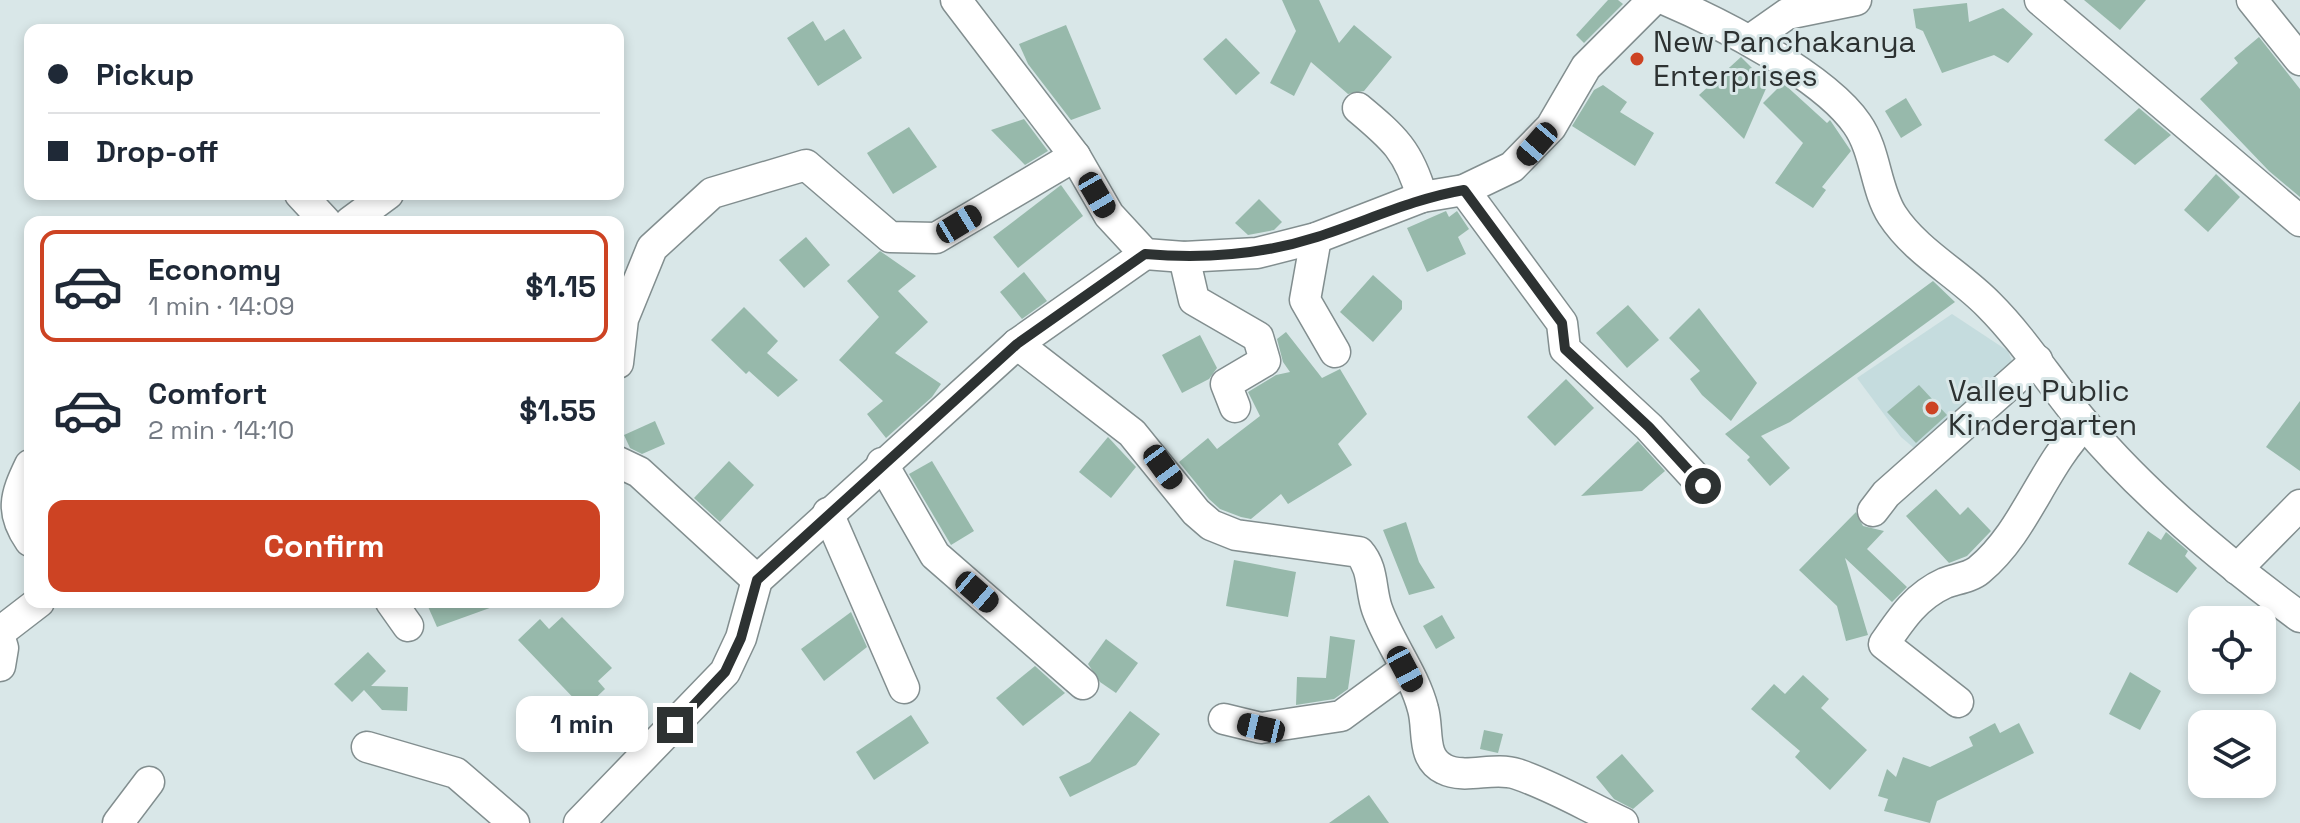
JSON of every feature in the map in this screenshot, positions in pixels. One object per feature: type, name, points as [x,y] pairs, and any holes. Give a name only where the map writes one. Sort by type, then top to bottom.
[{"type":"street","points":[[956,0],[1075,156],[1109,215],[1145,254]]},
{"type":"street","points":[[579,823],[725,672],[741,638],[757,580],[882,463],[1017,344],[1145,254],[1184,257],[1257,253],[1316,238],[1422,197],[1464,190],[1522,160],[1551,127],[1586,67],[1653,0]]},
{"type":"street","points":[[1666,0],[1750,40],[1848,113],[1870,148],[1891,214],[1930,256],[1988,304],[2037,360],[2085,424],[2162,502],[2237,569],[2300,617]]},
{"type":"street","points":[[1750,40],[1787,14],[1856,0]]},
{"type":"street","points":[[2040,0],[2300,221]]},
{"type":"street","points":[[2252,0],[2300,60]]},
{"type":"street","points":[[1358,108],[1390,135],[1413,164],[1422,197]]},
{"type":"street","points":[[624,317],[652,248],[712,193],[806,165],[890,237],[936,238],[1075,156]]},
{"type":"street","points":[[1464,190],[1562,323],[1565,349],[1649,427],[1703,486]]},
{"type":"street","points":[[306,200],[320,216]]},
{"type":"street","points":[[358,216],[380,200]]},
{"type":"street","points":[[1316,238],[1305,300],[1335,352]]},
{"type":"street","points":[[1184,257],[1194,300],[1258,337],[1265,361],[1226,384],[1235,407]]},
{"type":"street","points":[[1017,344],[1132,433],[1196,512],[1211,525],[1236,535],[1359,552],[1372,575],[1370,589],[1379,614],[1420,696],[1427,749],[1433,762],[1446,771],[1514,772],[1623,823]]},
{"type":"street","points":[[1873,511],[1886,494],[2037,360]]},
{"type":"street","points":[[1958,702],[1884,644],[1911,605],[1942,584],[1978,572],[2012,533],[2060,449],[2085,424]]},
{"type":"street","points":[[882,463],[935,555],[1083,684]]},
{"type":"street","points":[[624,465],[639,472],[757,580]]},
{"type":"street","points":[[24,477],[17,492],[17,522],[24,532]]},
{"type":"street","points":[[2237,569],[2300,505]]},
{"type":"street","points":[[828,513],[904,688]]},
{"type":"street","points":[[0,666],[3,648],[0,635],[32,608]]},
{"type":"street","points":[[1224,719],[1261,728],[1293,726],[1341,716],[1405,669]]},
{"type":"street","points":[[367,747],[456,773],[514,823]]},
{"type":"street","points":[[118,823],[149,782]]},
{"type":"shaded area","name":"Valley Public Kindergarten","points":[[1952,314],[2008,351],[2019,379],[1927,459],[1901,437],[1857,378]]},
{"type":"building","points":[[1282,0],[1319,0],[1339,43],[1354,25],[1392,57],[1364,91],[1348,94],[1311,62],[1294,96],[1270,83],[1296,31]]},
{"type":"building","points":[[1608,0],[1618,0],[1623,4],[1584,43],[1576,35]]},
{"type":"building","points":[[2084,0],[2146,0],[2120,30]]},
{"type":"building","points":[[1967,3],[1969,22],[2003,8],[2033,34],[2008,63],[1994,55],[1942,73],[1923,31],[1916,28],[1913,9]]},
{"type":"building","points":[[813,21],[825,41],[844,29],[862,58],[818,86],[787,38]]},
{"type":"building","points":[[1066,25],[1101,109],[1071,120],[1028,64],[1019,44]]},
{"type":"building","points":[[2259,37],[2300,89],[2300,197],[2269,171],[2200,99],[2238,63],[2234,58]]},
{"type":"building","points":[[1226,38],[1260,73],[1236,95],[1203,59]]},
{"type":"building","points":[[1741,57],[1768,84],[1744,139],[1699,95]]},
{"type":"building","points":[[1783,83],[1827,123],[1830,120],[1851,151],[1822,187],[1826,190],[1813,208],[1775,183],[1803,143],[1763,103]]},
{"type":"building","points":[[1603,85],[1627,102],[1620,112],[1654,133],[1635,166],[1572,126],[1594,90]]},
{"type":"building","points":[[1906,98],[1922,125],[1901,138],[1885,111]]},
{"type":"building","points":[[2139,108],[2171,135],[2135,165],[2104,140]]},
{"type":"building","points":[[1024,119],[1048,151],[1025,165],[991,130]]},
{"type":"building","points":[[909,127],[937,167],[893,194],[867,153]]},
{"type":"building","points":[[2216,174],[2240,197],[2208,232],[2184,210]]},
{"type":"building","points":[[1061,185],[1083,216],[1018,268],[993,237]]},
{"type":"building","points":[[1259,199],[1282,222],[1274,230],[1248,235],[1235,223]]},
{"type":"building","points":[[1446,211],[1449,217],[1457,211],[1469,229],[1458,237],[1466,254],[1427,272],[1407,228]]},
{"type":"building","points":[[806,237],[830,265],[804,288],[779,260]]},
{"type":"building","points":[[880,251],[916,276],[898,291],[928,322],[895,353],[941,384],[932,397],[886,438],[867,414],[883,401],[839,360],[879,317],[847,281]]},
{"type":"building","points":[[1024,272],[1047,301],[1022,319],[1000,292]]},
{"type":"building","points":[[1373,275],[1402,301],[1402,309],[1373,342],[1340,312]]},
{"type":"building","points":[[1933,281],[1955,302],[1790,422],[1761,436],[1790,468],[1770,486],[1747,460],[1750,457],[1725,434]]},
{"type":"building","points":[[1628,305],[1659,340],[1627,368],[1596,333]]},
{"type":"building","points":[[744,307],[778,341],[767,353],[798,380],[778,397],[749,371],[746,374],[711,340]]},
{"type":"building","points":[[1699,308],[1757,383],[1731,421],[1702,395],[1690,379],[1700,371],[1669,338]]},
{"type":"building","points":[[1286,332],[1322,378],[1340,369],[1367,414],[1338,444],[1352,465],[1288,504],[1281,494],[1251,519],[1241,517],[1220,509],[1179,462],[1208,438],[1217,449],[1260,416],[1248,392],[1276,375],[1290,372],[1283,362],[1277,339]]},
{"type":"building","points":[[1200,335],[1217,368],[1209,379],[1182,393],[1162,355]]},
{"type":"building","points":[[1566,379],[1594,408],[1555,446],[1527,417]]},
{"type":"building","points":[[1919,385],[1947,415],[1916,443],[1887,412]]},
{"type":"building","points":[[2300,401],[2300,471],[2266,447]]},
{"type":"building","points":[[655,421],[665,444],[642,454],[630,448],[624,435]]},
{"type":"building","points":[[1108,437],[1136,467],[1111,498],[1079,472]]},
{"type":"building","points":[[1638,441],[1665,471],[1642,491],[1581,496]]},
{"type":"building","points":[[729,461],[754,485],[720,522],[694,498]]},
{"type":"building","points":[[932,461],[974,531],[951,545],[909,474]]},
{"type":"building","points":[[1936,489],[1960,515],[1968,507],[1991,531],[1967,556],[1949,563],[1906,516]]},
{"type":"building","points":[[1856,512],[1863,526],[1884,531],[1867,549],[1907,587],[1892,602],[1845,558],[1868,635],[1846,641],[1837,606],[1799,570]]},
{"type":"building","points":[[1406,522],[1419,562],[1435,588],[1409,595],[1383,530]]},
{"type":"building","points":[[2148,531],[2161,540],[2166,532],[2188,551],[2185,556],[2197,568],[2177,593],[2128,564]]},
{"type":"building","points":[[1234,560],[1296,572],[1288,617],[1226,606]]},
{"type":"building","points":[[429,608],[490,608],[437,627]]},
{"type":"building","points":[[851,612],[867,647],[824,681],[801,649]]},
{"type":"building","points":[[1442,615],[1455,638],[1436,649],[1423,626]]},
{"type":"building","points":[[562,617],[612,668],[598,681],[605,689],[584,709],[518,640],[540,619],[549,629]]},
{"type":"building","points":[[1330,636],[1355,640],[1348,689],[1334,699],[1296,705],[1297,677],[1326,678]]},
{"type":"building","points":[[1106,639],[1138,663],[1116,693],[1100,682],[1088,664]]},
{"type":"building","points":[[368,652],[386,671],[371,686],[408,687],[407,711],[382,710],[364,690],[352,702],[334,684]]},
{"type":"building","points":[[1035,666],[1065,693],[1023,726],[996,698]]},
{"type":"building","points":[[2130,672],[2161,691],[2140,730],[2109,714]]},
{"type":"building","points":[[1803,675],[1829,699],[1821,708],[1867,750],[1830,790],[1795,757],[1800,751],[1751,709],[1774,684],[1785,694]]},
{"type":"building","points":[[1130,711],[1160,734],[1136,765],[1070,797],[1059,777],[1090,762]]},
{"type":"building","points":[[911,715],[929,743],[874,780],[856,752]]},
{"type":"building","points":[[1995,723],[2000,733],[2019,723],[2034,753],[1937,801],[1930,823],[1884,811],[1888,799],[1878,796],[1887,769],[1896,777],[1903,757],[1930,767],[1973,746],[1969,737]]},
{"type":"building","points":[[1484,730],[1503,734],[1498,753],[1480,749]]},
{"type":"building","points":[[1622,754],[1654,791],[1633,809],[1614,799],[1596,777]]},
{"type":"building","points":[[1369,795],[1389,823],[1329,823]]},
{"type":"place","name":"New Panchakanya Enterprises","points":[[1637,59]]},
{"type":"place","name":"Valley Public Kindergarten","points":[[1932,408]]},
{"type":"route","points":[[675,725],[725,672],[741,638],[757,580],[882,463],[1017,344],[1145,254],[1184,257],[1257,253],[1316,238],[1422,197],[1464,190],[1562,323],[1565,349],[1649,427],[1703,486]]}]
